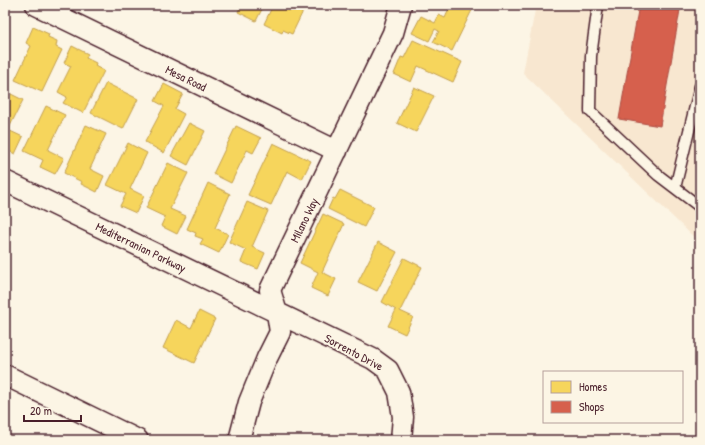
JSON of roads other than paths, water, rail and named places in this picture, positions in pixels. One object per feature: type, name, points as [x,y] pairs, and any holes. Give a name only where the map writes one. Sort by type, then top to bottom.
[{"type":"street","name":"Mesa Road","points":[[36,5],[337,151]]},
{"type":"street","name":"Milano Way","points":[[240,440],[249,402],[267,358],[280,332],[277,313],[270,290],[393,33],[400,5]]},
{"type":"street","name":"Mediterranian Parkway","points":[[5,181],[277,313]]},
{"type":"street","name":"Sorrento Drive","points":[[277,313],[373,359],[388,370],[399,392],[403,417],[403,439]]},
{"type":"street","points":[[5,375],[138,440]]},
{"type":"lane","points":[[598,5],[591,56],[590,112],[658,175],[700,207]]},
{"type":"lane","points":[[675,188],[700,86]]}]
